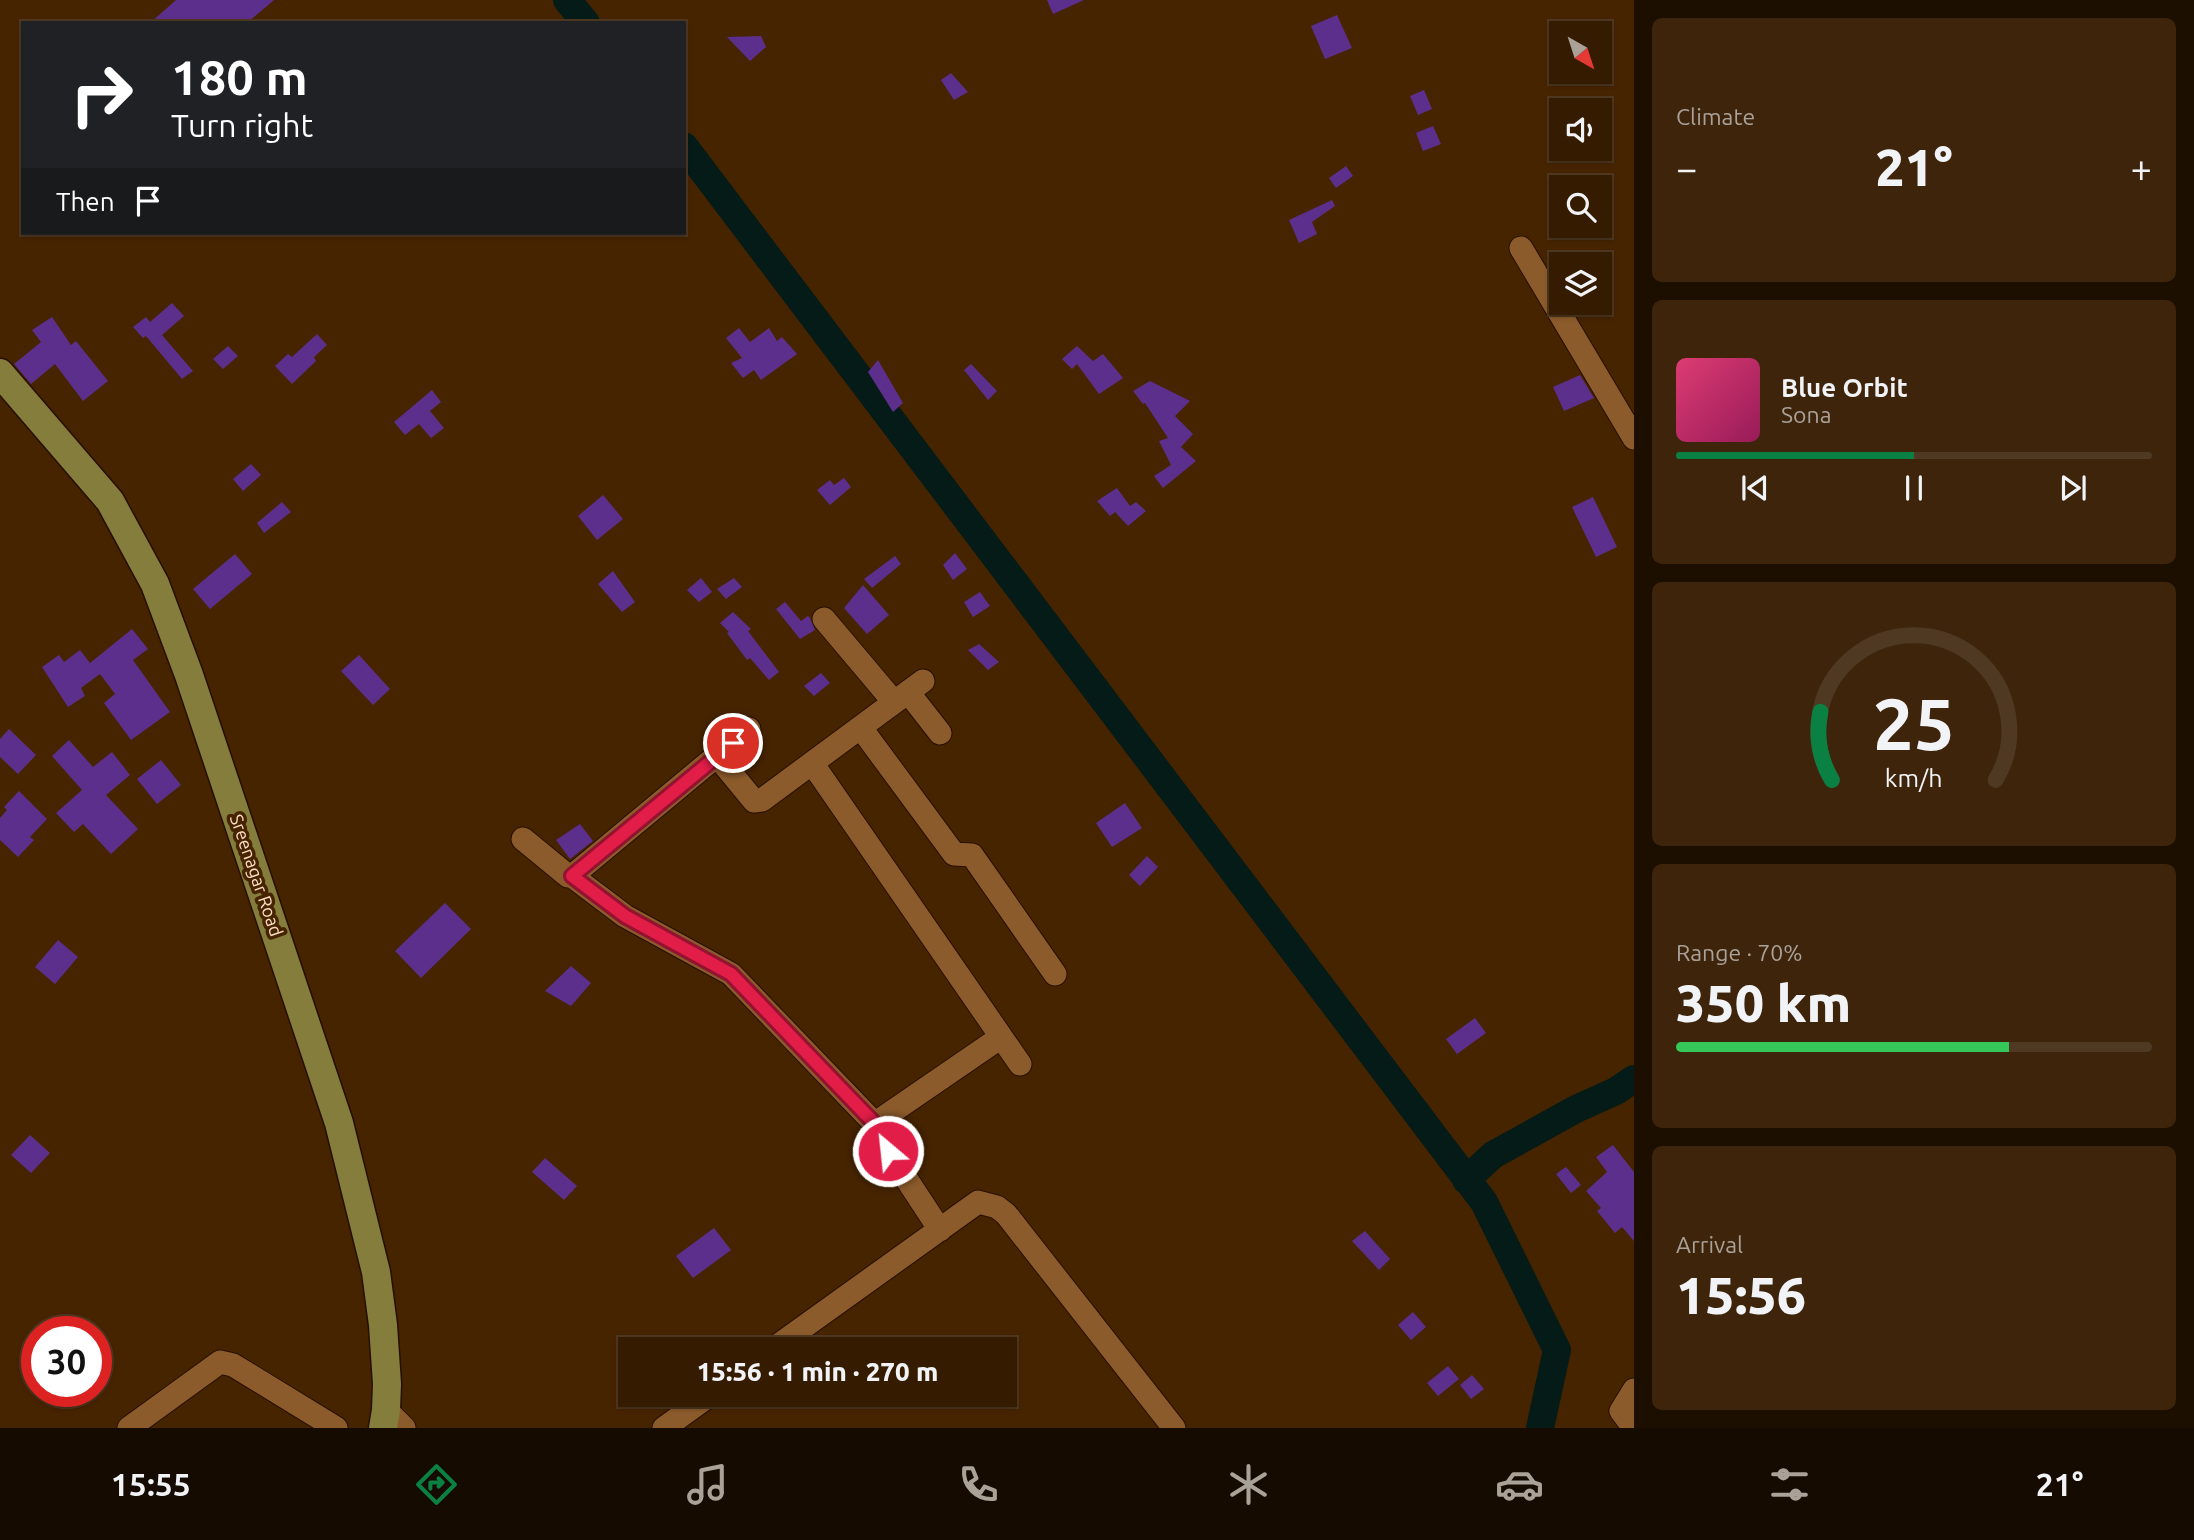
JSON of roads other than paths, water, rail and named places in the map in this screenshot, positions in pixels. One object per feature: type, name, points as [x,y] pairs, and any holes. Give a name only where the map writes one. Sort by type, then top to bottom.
[{"type":"main road","name":"Sreenagar Road","points":[[0,373],[110,502],[155,584],[189,675],[340,1123],[376,1272],[391,1422]]},
{"type":"street","points":[[1521,248],[1634,438]]},
{"type":"street","points":[[824,619],[908,692],[940,733]]},
{"type":"street","points":[[717,757],[754,801],[762,800],[908,692]]},
{"type":"street","points":[[861,728],[954,854],[972,855],[1055,974]]},
{"type":"street","points":[[572,876],[749,729]]},
{"type":"street","points":[[812,763],[1020,1064]]},
{"type":"street","points":[[523,839],[568,876],[572,876],[625,916],[731,974],[876,1125]]},
{"type":"street","points":[[940,1230],[876,1131],[876,1125],[880,1119],[1001,1037]]},
{"type":"street","points":[[791,1337],[978,1202],[1006,1214],[1174,1428]]},
{"type":"street","points":[[129,1428],[220,1363],[233,1365],[336,1428]]},
{"type":"street","points":[[1634,1390],[1621,1410],[1634,1428]]},
{"type":"street","points":[[664,1428],[693,1407]]},
{"type":"waterway","points":[[567,0],[584,21]]},
{"type":"waterway","points":[[686,149],[1484,1202],[1557,1350],[1540,1428]]},
{"type":"waterway","points":[[1466,1180],[1493,1155],[1634,1079]]}]
